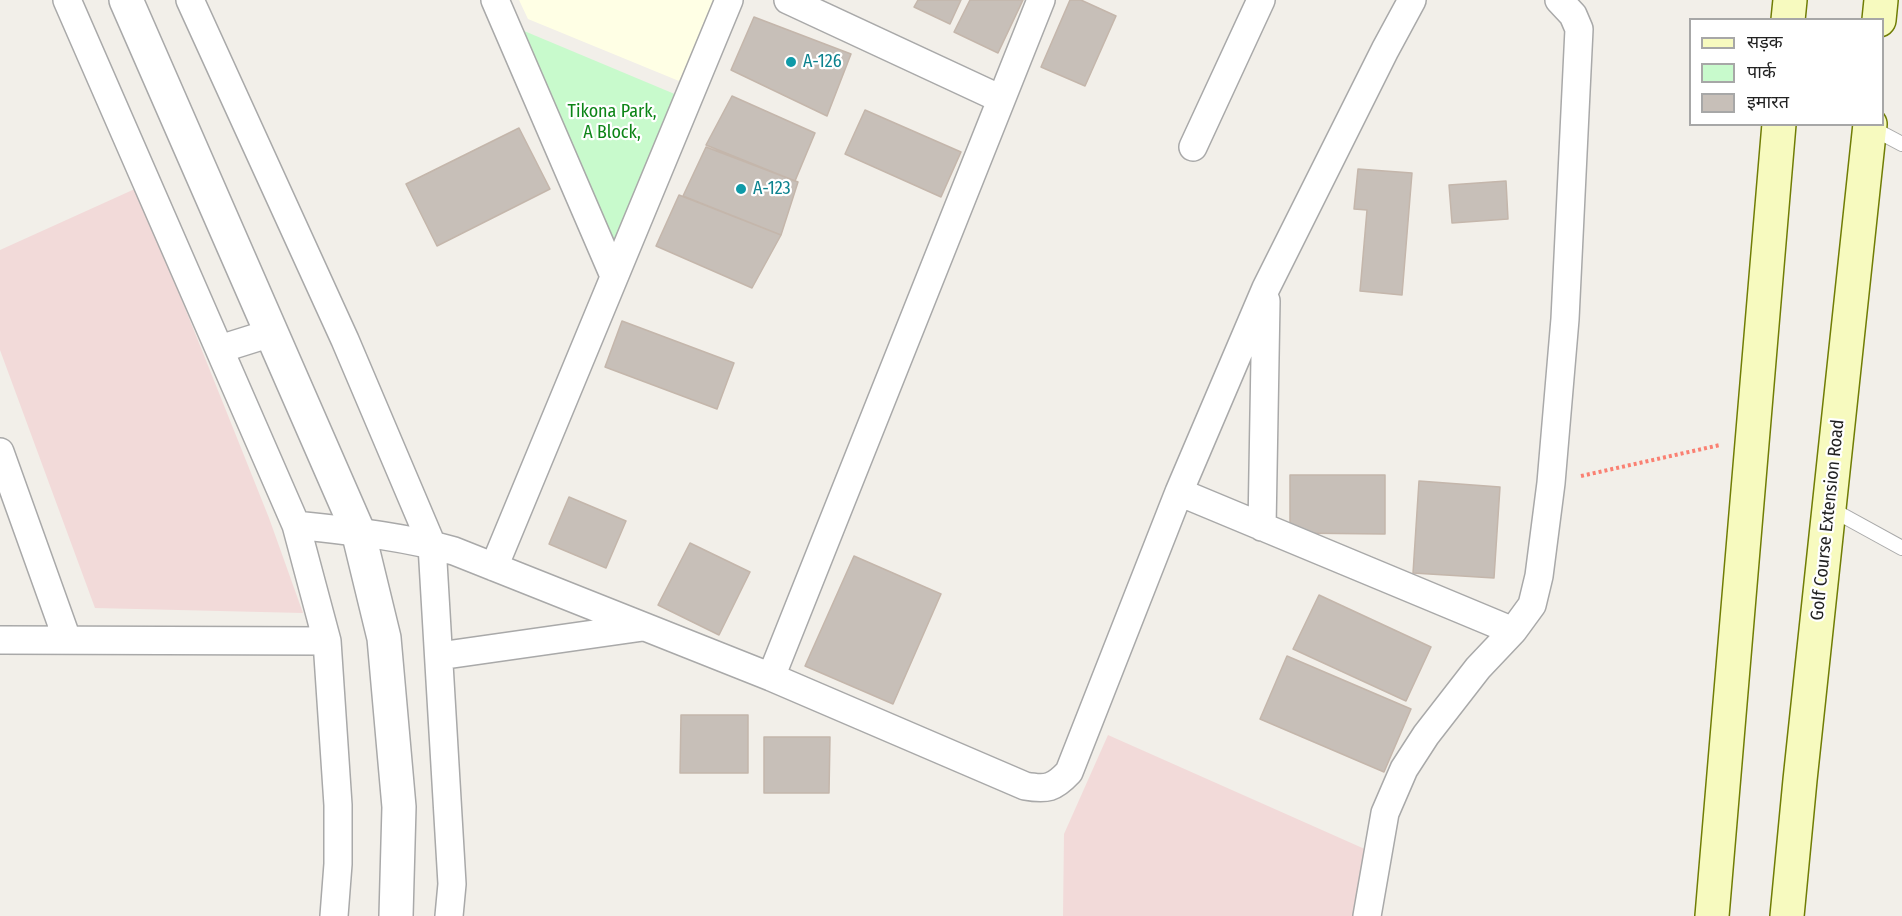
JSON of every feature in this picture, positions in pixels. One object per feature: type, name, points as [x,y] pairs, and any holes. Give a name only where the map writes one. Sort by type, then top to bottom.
[{"type":"main road","points":[[1788,18],[1790,0]]},
{"type":"main road","points":[[1880,18],[1881,0]]},
{"type":"main road","points":[[1712,916],[1779,126]]},
{"type":"main road","name":"Golf Course Extension Road","points":[[1787,916],[1870,126]]},
{"type":"street","points":[[67,0],[296,525],[327,641],[338,806],[338,864],[334,916]]},
{"type":"street","points":[[126,0],[358,531],[384,638],[399,807],[396,916]]},
{"type":"street","points":[[189,0],[345,340],[432,545],[452,884],[449,916]]},
{"type":"street","points":[[495,0],[614,276]]},
{"type":"street","points":[[494,567],[729,0]]},
{"type":"street","points":[[788,0],[1001,99]]},
{"type":"street","points":[[771,677],[1041,0]]},
{"type":"street","points":[[1193,147],[1261,0]]},
{"type":"street","points":[[296,525],[358,531],[432,545],[494,567],[771,677],[1025,786],[1040,789],[1056,785],[1069,772],[1179,492],[1266,288],[1412,0]]},
{"type":"street","points":[[1367,916],[1385,813],[1404,769],[1426,735],[1478,668],[1513,630],[1532,605],[1539,576],[1551,483],[1565,319],[1579,29],[1571,5]]},
{"type":"street","points":[[1262,527],[1266,288]]},
{"type":"street","points":[[220,349],[271,333]]},
{"type":"street","points":[[0,452],[67,639]]},
{"type":"street","points":[[1179,492],[1513,630]]},
{"type":"street","points":[[439,656],[645,627]]},
{"type":"street","points":[[0,640],[327,641]]},
{"type":"lane","points":[[1870,126],[1902,144]]},
{"type":"lane","points":[[1829,508],[1902,548]]},
{"type":"path","points":[[1551,483],[1753,438]]},
{"type":"shaded area","points":[[519,0],[716,0],[679,81],[528,19]]},
{"type":"shaded area","points":[[137,188],[269,518],[303,613],[95,608],[0,350],[0,250]]},
{"type":"shaded area","points":[[1108,735],[1367,850],[1358,916],[1063,916],[1064,834]]},
{"type":"green space","name":"Tikona Park, A Block,","points":[[517,28],[677,95],[615,254]]},
{"type":"building","points":[[918,0],[961,0],[950,24],[914,7]]},
{"type":"building","points":[[970,0],[1023,0],[998,53],[954,32]]},
{"type":"building","points":[[1070,0],[1081,0],[1116,16],[1085,86],[1041,67]]},
{"type":"building","name":"A-126","points":[[754,17],[851,54],[827,116],[731,70]]},
{"type":"building","points":[[732,96],[815,133],[795,181],[706,145]]},
{"type":"building","points":[[865,110],[961,152],[941,197],[845,154]]},
{"type":"building","points":[[519,128],[550,189],[437,246],[406,184]]},
{"type":"building","name":"A-123","points":[[706,147],[798,182],[781,235],[683,196]]},
{"type":"building","points":[[1358,169],[1412,173],[1402,295],[1360,291],[1367,210],[1354,209]]},
{"type":"building","points":[[1506,181],[1508,219],[1452,223],[1449,185]]},
{"type":"building","points":[[679,195],[781,235],[752,288],[656,246]]},
{"type":"building","points":[[622,321],[734,363],[717,409],[605,367]]},
{"type":"building","points":[[1290,475],[1385,475],[1385,534],[1290,533]]},
{"type":"building","points":[[1419,481],[1500,487],[1494,578],[1413,573]]},
{"type":"building","points":[[569,497],[626,521],[606,568],[549,544]]},
{"type":"building","points":[[690,543],[750,572],[719,635],[658,605]]},
{"type":"building","points":[[854,556],[941,594],[893,704],[805,666]]},
{"type":"building","points":[[1319,595],[1431,647],[1406,701],[1293,649]]},
{"type":"building","points":[[1287,656],[1411,709],[1384,772],[1260,719]]},
{"type":"building","points":[[681,715],[748,715],[748,773],[680,773]]},
{"type":"building","points":[[764,737],[830,737],[829,793],[764,793]]},
{"type":"place","name":"A-126","points":[[791,62]]},
{"type":"place","name":"A-123","points":[[741,189]]}]
